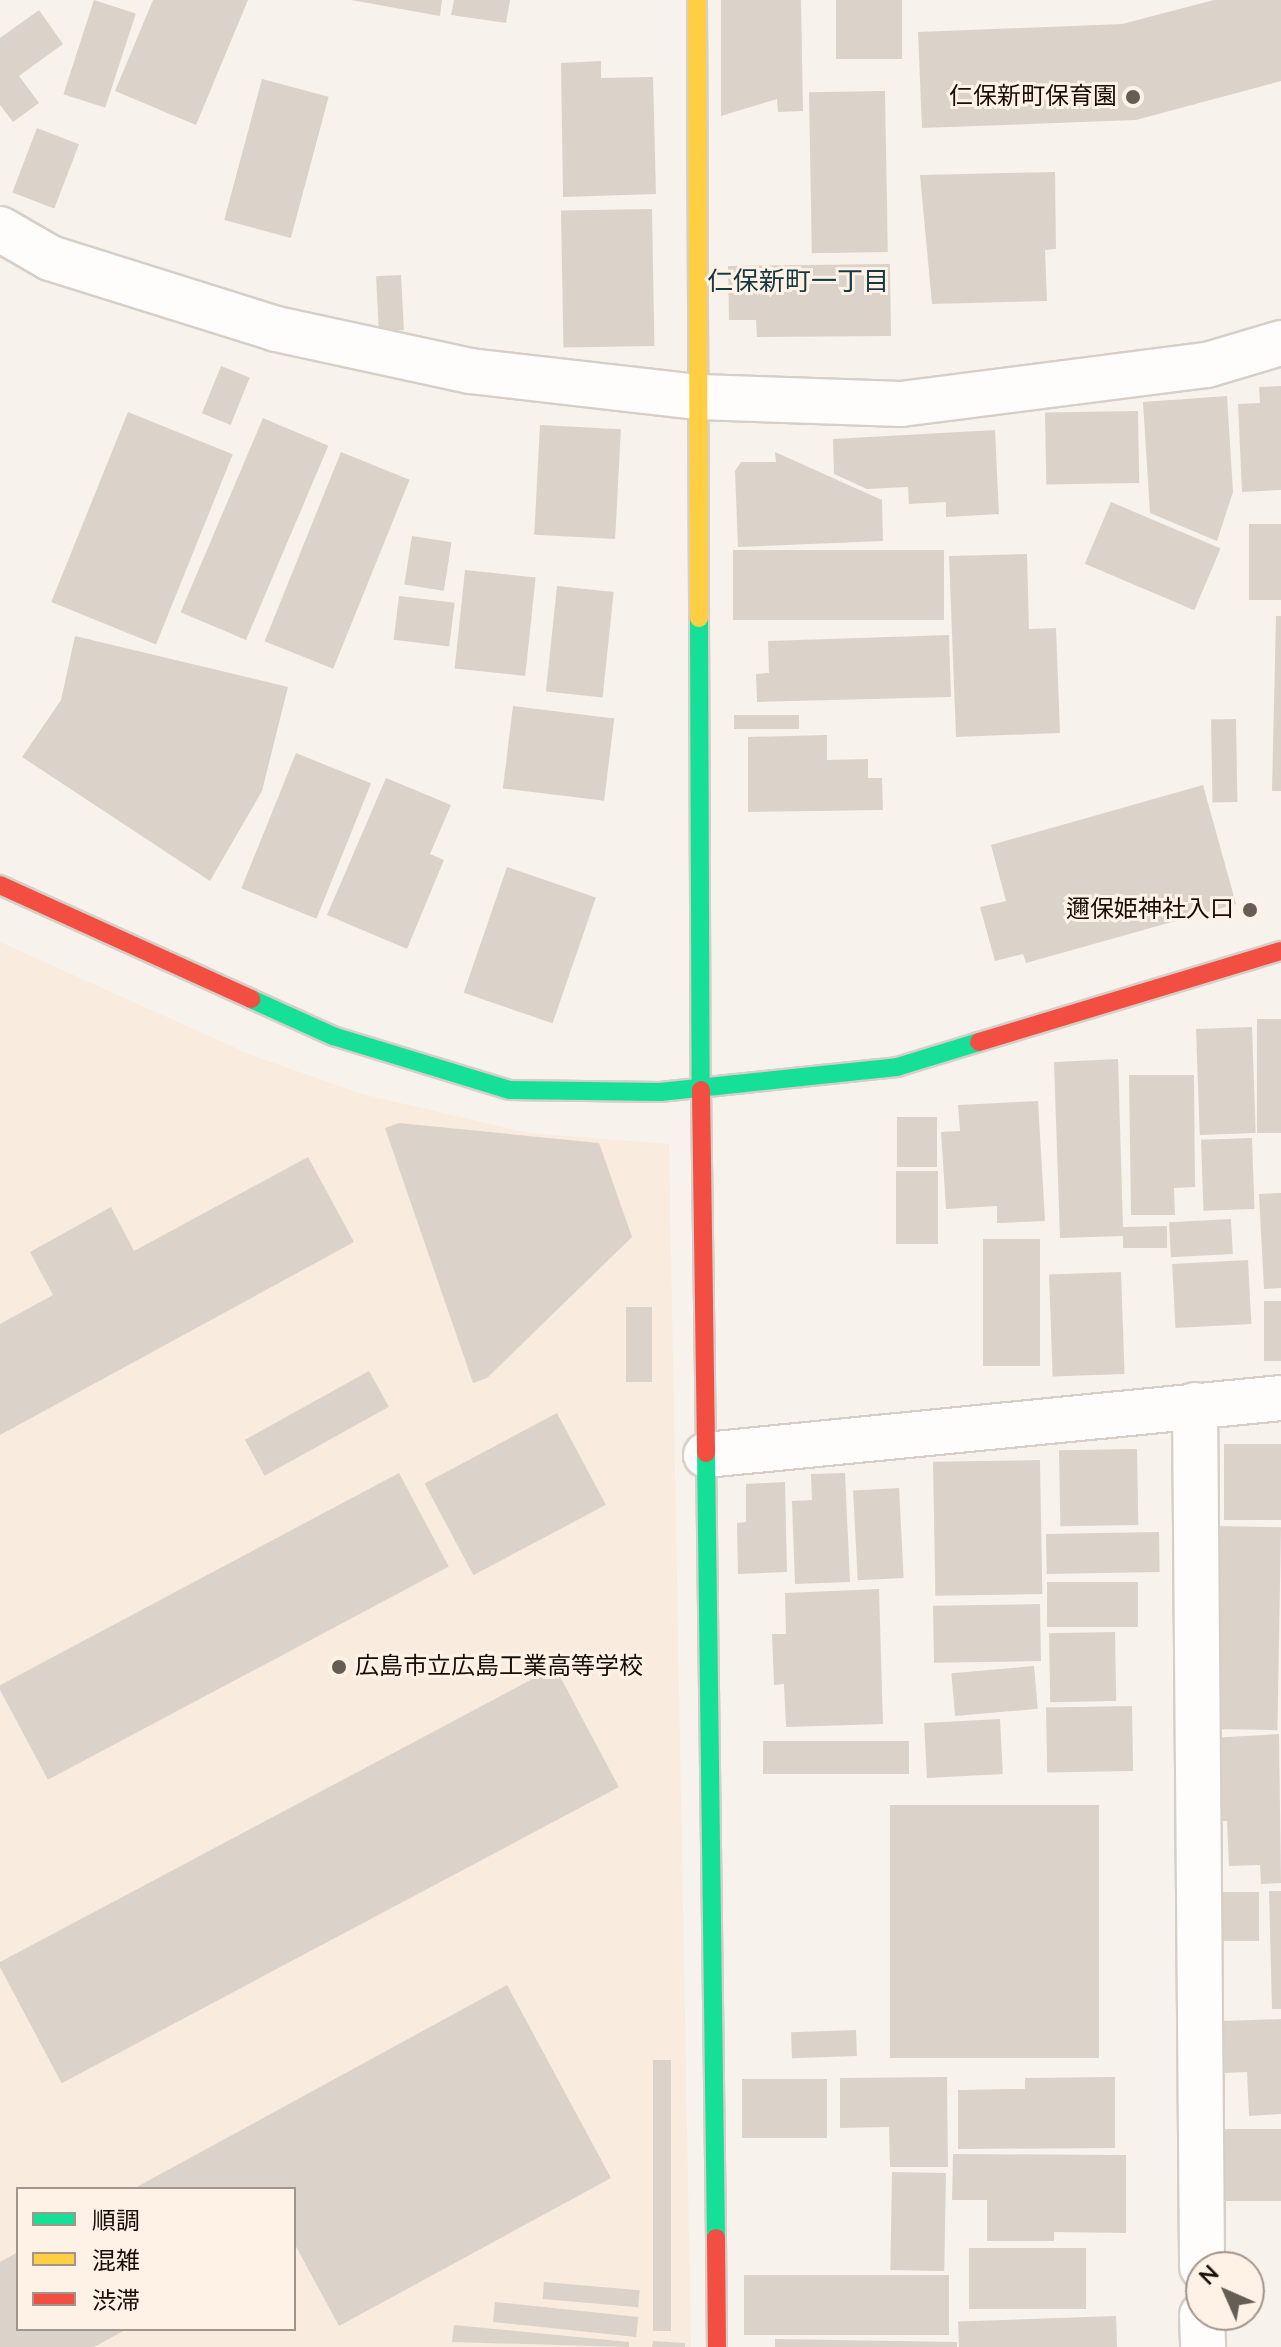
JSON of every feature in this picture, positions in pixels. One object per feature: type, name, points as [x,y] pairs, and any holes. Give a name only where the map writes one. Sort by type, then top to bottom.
[{"type":"street","points":[[697,0],[701,1089],[717,2347]]},
{"type":"street","points":[[0,229],[50,258],[276,329],[470,371],[699,397],[901,404],[1207,365],[1281,343]]},
{"type":"street","points":[[0,885],[333,1036],[510,1090],[701,1089],[897,1067],[1281,951]]},
{"type":"street","points":[[706,1455],[1281,1398]]},
{"type":"street","points":[[1195,1405],[1202,2251]]},
{"type":"shaded area","name":"広島市立広島工業高等学校","points":[[0,942],[251,1055],[362,1094],[528,1133],[669,1144],[691,2347],[0,2347]]},
{"type":"building","points":[[94,0],[136,14],[105,108],[63,94]]},
{"type":"building","points":[[153,0],[248,0],[196,125],[115,91]]},
{"type":"building","points":[[351,0],[442,0],[440,16]]},
{"type":"building","points":[[454,0],[510,0],[506,23],[451,15]]},
{"type":"building","points":[[721,0],[801,0],[803,111],[778,112],[777,99],[721,116]]},
{"type":"building","points":[[836,0],[902,0],[902,59],[836,59]]},
{"type":"building","points":[[1214,0],[1281,0],[1281,81],[1136,120],[922,128],[918,32],[1122,24]]},
{"type":"building","points":[[39,10],[63,44],[19,76],[39,103],[13,122],[0,105],[0,38]]},
{"type":"building","points":[[601,61],[601,78],[653,77],[656,194],[563,197],[561,63]]},
{"type":"building","points":[[262,79],[329,97],[291,238],[224,220]]},
{"type":"building","points":[[885,91],[888,252],[812,253],[809,92]]},
{"type":"building","points":[[37,128],[79,144],[54,209],[12,192]]},
{"type":"building","points":[[1055,172],[1056,249],[1045,250],[1047,301],[932,304],[920,175]]},
{"type":"building","points":[[652,209],[654,346],[563,348],[561,211]]},
{"type":"building","points":[[890,264],[891,336],[757,337],[756,320],[729,320],[728,266]]},
{"type":"building","points":[[401,275],[404,330],[379,331],[376,276]]},
{"type":"building","points":[[221,366],[250,378],[231,425],[202,413]]},
{"type":"building","points":[[1281,386],[1281,490],[1242,492],[1238,404],[1260,403],[1259,387]]},
{"type":"building","points":[[1227,396],[1233,492],[1217,541],[1150,513],[1143,402]]},
{"type":"building","points":[[1138,411],[1139,483],[1046,485],[1045,413]]},
{"type":"building","points":[[128,412],[233,454],[156,644],[51,602]]},
{"type":"building","points":[[263,418],[328,446],[246,640],[181,612]]},
{"type":"building","points":[[540,425],[621,429],[615,539],[534,535]]},
{"type":"building","points":[[995,430],[999,514],[946,517],[946,502],[909,504],[908,487],[867,489],[834,474],[833,439]]},
{"type":"building","points":[[341,452],[410,480],[333,669],[265,641]]},
{"type":"building","points":[[775,452],[882,500],[883,541],[738,547],[735,471],[741,462],[776,462]]},
{"type":"building","points":[[1111,502],[1221,548],[1194,610],[1085,564]]},
{"type":"building","points":[[1249,524],[1281,524],[1281,600],[1249,600]]},
{"type":"building","points":[[412,536],[452,542],[444,591],[404,584]]},
{"type":"building","points":[[733,550],[944,550],[944,620],[733,620]]},
{"type":"building","points":[[1027,554],[1029,629],[1056,628],[1060,733],[956,737],[949,556]]},
{"type":"building","points":[[465,570],[536,577],[525,676],[455,668]]},
{"type":"building","points":[[557,586],[614,592],[603,697],[546,691]]},
{"type":"building","points":[[399,596],[455,603],[449,646],[394,640]]},
{"type":"building","points":[[1276,616],[1281,616],[1281,791],[1272,791]]},
{"type":"building","points":[[949,635],[951,697],[757,702],[756,674],[769,673],[768,641]]},
{"type":"building","points":[[75,636],[288,687],[262,791],[210,881],[22,757],[61,700]]},
{"type":"building","points":[[513,706],[614,718],[604,801],[503,788]]},
{"type":"building","points":[[734,715],[799,715],[799,729],[734,729]]},
{"type":"building","points":[[1211,719],[1236,719],[1237,802],[1212,802]]},
{"type":"building","points":[[827,735],[827,760],[868,759],[868,778],[882,778],[883,810],[748,812],[748,737]]},
{"type":"building","points":[[296,753],[371,783],[316,919],[241,888]]},
{"type":"building","points":[[386,778],[451,805],[430,854],[444,860],[407,949],[327,915]]},
{"type":"building","points":[[1203,785],[1236,904],[1026,963],[1023,954],[995,961],[980,907],[1006,901],[991,845]]},
{"type":"building","points":[[507,867],[596,898],[553,1023],[464,993]]},
{"type":"building","points":[[1257,1019],[1281,1019],[1281,1133],[1257,1133]]},
{"type":"building","points":[[1252,1027],[1256,1133],[1200,1135],[1196,1029]]},
{"type":"building","points":[[1118,1059],[1123,1227],[1167,1226],[1167,1248],[1123,1248],[1123,1236],[1060,1238],[1054,1062]]},
{"type":"building","points":[[1129,1075],[1194,1075],[1195,1187],[1174,1188],[1175,1215],[1131,1215]]},
{"type":"building","points":[[1038,1101],[1045,1221],[997,1223],[997,1206],[946,1209],[941,1132],[960,1131],[958,1105]]},
{"type":"building","points":[[897,1117],[937,1117],[937,1167],[897,1167]]},
{"type":"building","points":[[399,1123],[599,1143],[632,1237],[487,1378],[473,1383],[385,1128]]},
{"type":"building","points":[[1252,1138],[1254,1209],[1204,1211],[1201,1140]]},
{"type":"building","points":[[308,1157],[354,1242],[0,1435],[0,1324],[53,1295],[30,1252],[111,1207],[134,1251]]},
{"type":"building","points":[[896,1171],[938,1171],[938,1244],[896,1244]]},
{"type":"building","points":[[1281,1193],[1281,1288],[1264,1289],[1259,1194]]},
{"type":"building","points":[[1231,1219],[1233,1254],[1171,1257],[1169,1222]]},
{"type":"building","points":[[983,1239],[1040,1239],[1040,1366],[983,1366]]},
{"type":"building","points":[[1248,1260],[1251,1324],[1175,1328],[1172,1264]]},
{"type":"building","points":[[1121,1272],[1125,1374],[1053,1376],[1049,1275]]},
{"type":"building","points":[[1264,1301],[1281,1301],[1281,1361],[1264,1361]]},
{"type":"building","points":[[626,1307],[652,1307],[652,1382],[626,1382]]},
{"type":"building","points":[[369,1371],[389,1407],[265,1476],[245,1440]]},
{"type":"building","points":[[557,1413],[606,1505],[473,1575],[425,1483]]},
{"type":"building","points":[[1224,1444],[1281,1444],[1281,1520],[1224,1520]]},
{"type":"building","points":[[1137,1449],[1138,1525],[1060,1526],[1059,1450]]},
{"type":"building","points":[[1040,1460],[1042,1594],[935,1596],[933,1462]]},
{"type":"building","points":[[399,1473],[449,1567],[48,1780],[0,1685]]},
{"type":"building","points":[[845,1473],[850,1582],[795,1584],[792,1501],[812,1500],[811,1474]]},
{"type":"building","points":[[785,1482],[787,1572],[738,1574],[737,1523],[746,1522],[746,1484]]},
{"type":"building","points":[[899,1488],[904,1578],[858,1580],[853,1490]]},
{"type":"building","points":[[1213,1526],[1281,1527],[1277,1730],[1209,1729]]},
{"type":"building","points":[[1159,1532],[1160,1572],[1047,1574],[1046,1534]]},
{"type":"building","points":[[1047,1582],[1138,1582],[1138,1627],[1047,1627]]},
{"type":"building","points":[[879,1589],[883,1724],[786,1727],[784,1684],[774,1685],[772,1634],[786,1634],[785,1593]]},
{"type":"building","points":[[1040,1604],[1041,1661],[934,1663],[933,1606]]},
{"type":"building","points":[[1115,1632],[1116,1701],[1050,1702],[1049,1633]]},
{"type":"building","points":[[1034,1666],[1038,1709],[955,1716],[951,1673]]},
{"type":"building","points":[[555,1667],[619,1787],[62,2083],[0,1962]]},
{"type":"building","points":[[1132,1706],[1133,1771],[1047,1772],[1046,1708]]},
{"type":"building","points":[[1000,1719],[1003,1774],[927,1778],[924,1723]]},
{"type":"building","points":[[1279,1734],[1281,1883],[1261,1884],[1260,1865],[1229,1866],[1227,1821],[1213,1821],[1210,1738]]},
{"type":"building","points":[[763,1741],[909,1741],[909,1774],[763,1774]]},
{"type":"building","points":[[890,1805],[1099,1805],[1099,2058],[890,2058]]},
{"type":"building","points":[[1269,1891],[1281,1891],[1281,2009],[1272,2009]]},
{"type":"building","points":[[1215,1892],[1259,1892],[1259,1941],[1215,1941]]},
{"type":"building","points":[[507,1985],[611,2178],[339,2326],[296,2247],[296,2187],[137,2187]]},
{"type":"building","points":[[1281,2019],[1281,2114],[1249,2116],[1247,2072],[1225,2073],[1223,2021]]},
{"type":"building","points":[[856,2030],[857,2056],[792,2058],[791,2032]]},
{"type":"building","points":[[653,2060],[671,2060],[671,2331],[653,2331]]},
{"type":"building","points":[[947,2077],[948,2167],[890,2167],[889,2127],[840,2128],[840,2078]]},
{"type":"building","points":[[1115,2077],[1115,2148],[958,2149],[958,2090],[1025,2089],[1025,2078]]},
{"type":"building","points":[[742,2079],[827,2079],[827,2138],[742,2138]]},
{"type":"building","points":[[1222,2129],[1281,2129],[1281,2201],[1222,2201]]},
{"type":"building","points":[[953,2154],[1126,2155],[1126,2233],[1054,2232],[1054,2241],[987,2241],[987,2200],[952,2200]]},
{"type":"building","points":[[892,2172],[946,2173],[944,2271],[890,2270]]},
{"type":"building","points":[[969,2248],[1086,2248],[1086,2309],[969,2309]]},
{"type":"building","points":[[16,2253],[16,2331],[123,2331],[94,2347],[0,2347],[0,2262]]},
{"type":"building","points":[[744,2275],[949,2275],[949,2335],[744,2335]]},
{"type":"building","points":[[544,2282],[640,2290],[638,2307],[543,2299]]},
{"type":"building","points":[[495,2302],[638,2317],[636,2337],[493,2322]]},
{"type":"building","points":[[1116,2316],[1117,2347],[959,2347],[958,2322]]},
{"type":"building","points":[[454,2325],[629,2342],[629,2347],[452,2342]]},
{"type":"building","points":[[775,2339],[957,2342],[957,2347],[775,2347]]},
{"type":"building","points":[[653,2341],[685,2343],[685,2347],[652,2347]]},
{"type":"traffic: fast","points":[[699,618],[701,1090]]},
{"type":"traffic: fast","points":[[251,999],[333,1036],[510,1090],[660,1092],[897,1067],[979,1042]]},
{"type":"traffic: fast","points":[[706,1453],[716,2238]]},
{"type":"traffic: slow","points":[[697,0],[699,618]]},
{"type":"traffic: jam","points":[[0,885],[251,999]]},
{"type":"traffic: jam","points":[[979,1042],[1281,951]]},
{"type":"traffic: jam","points":[[701,1090],[706,1453]]},
{"type":"traffic: jam","points":[[716,2238],[717,2347]]},
{"type":"place","name":"仁保新町保育園","points":[[1133,97]]},
{"type":"place","name":"邇保姫神社入口","points":[[1250,910]]},
{"type":"place","name":"広島市立広島工業高等学校","points":[[339,1667]]},
{"type":"district","name":"仁保新町一丁目","points":[[798,282]]}]
